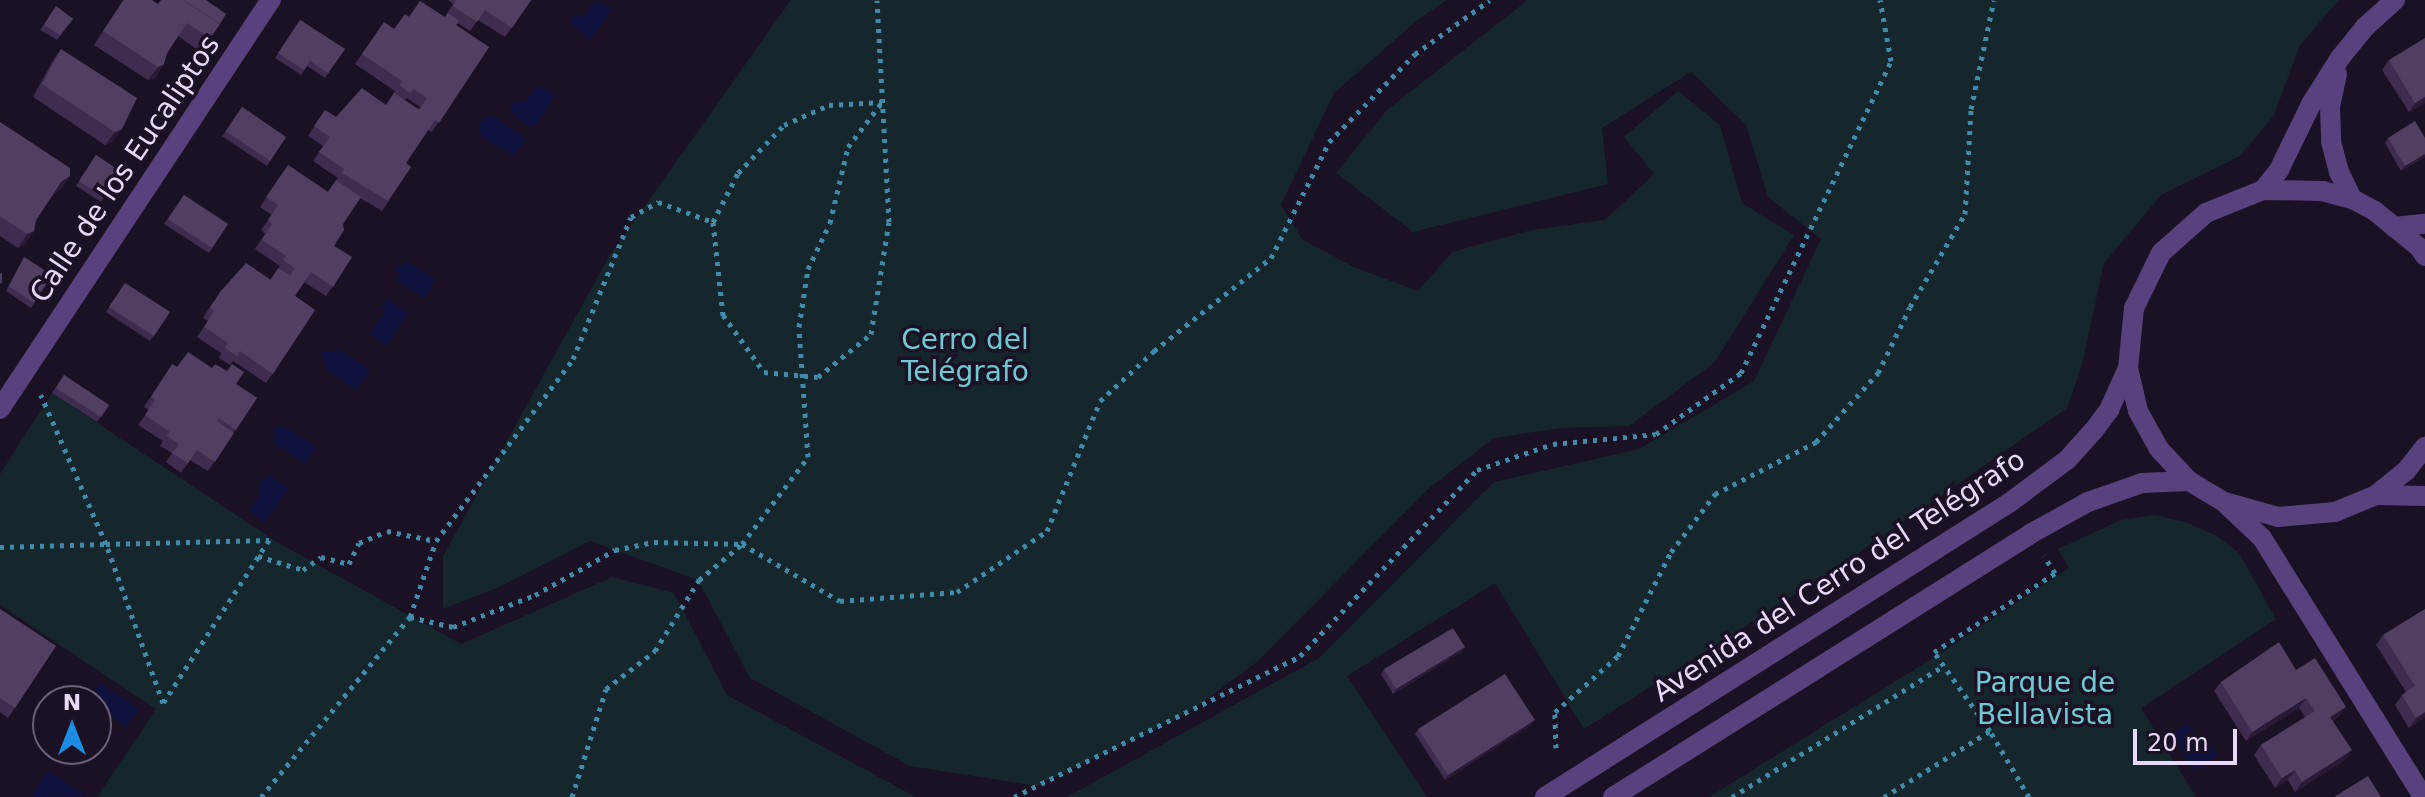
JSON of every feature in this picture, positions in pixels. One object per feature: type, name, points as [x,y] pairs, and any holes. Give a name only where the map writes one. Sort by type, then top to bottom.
[{"type":"street","name":"Calle de los Eucaliptos","points":[[0,409],[271,0]]},
{"type":"street","points":[[2263,190],[2279,170],[2311,104],[2340,58],[2364,28],[2395,0]]},
{"type":"street","points":[[2340,58],[2330,106],[2331,142],[2339,172],[2352,199]]},
{"type":"street","points":[[2423,797],[2262,538],[2224,502],[2189,481],[2159,449],[2138,411],[2128,368],[2134,308],[2161,253],[2206,213],[2263,190],[2323,191],[2352,199],[2394,227],[2425,256]]},
{"type":"street","points":[[2394,227],[2425,224]]},
{"type":"street","name":"Avenida del Cerro del Telégrafo","points":[[1545,797],[2009,503],[2067,460],[2094,430],[2109,410],[2128,368]]},
{"type":"street","points":[[2224,502],[2278,517],[2335,512],[2376,495],[2406,471],[2425,447]]},
{"type":"street","points":[[1613,797],[2030,534],[2088,502],[2142,483],[2189,481]]},
{"type":"street","points":[[2376,495],[2425,496]]},
{"type":"path","points":[[877,0],[883,102],[889,222],[871,334],[818,377],[764,372],[723,315],[713,222],[738,173],[784,125],[829,105],[883,102]]},
{"type":"path","points":[[410,617],[453,627],[535,595],[615,550],[654,542],[742,544],[840,601],[957,592],[1047,531],[1100,401],[1154,351],[1271,258],[1329,142],[1415,54],[1490,0]]},
{"type":"path","points":[[1014,797],[1300,656],[1477,470],[1553,444],[1656,434],[1741,373],[1891,61],[1880,0]]},
{"type":"path","points":[[1556,748],[1555,712],[1618,656],[1671,552],[1715,494],[1816,442],[1878,373],[1910,307],[1965,214],[1971,109],[1994,0]]},
{"type":"path","points":[[572,797],[606,689],[655,651],[699,580],[742,544],[808,457],[799,327],[808,269],[830,223],[848,147],[883,102]]},
{"type":"path","points":[[261,797],[410,617],[436,541],[573,359],[631,217],[658,202],[713,222]]},
{"type":"path","points":[[0,547],[106,544],[269,540],[163,703],[106,544],[41,394]]},
{"type":"path","points":[[258,556],[303,570],[321,557],[349,564],[359,543],[387,531],[436,541]]},
{"type":"path","points":[[2029,797],[1990,731],[1934,652],[2055,573],[2030,534]]},
{"type":"path","points":[[1732,797],[1943,666]]},
{"type":"path","points":[[1884,797],[1990,731]]},
{"type":"green space","name":"Cerro del Telégrafo","points":[[791,0],[1447,0],[1420,18],[1334,93],[1281,205],[1303,240],[1354,267],[1418,291],[1452,252],[1531,230],[1605,220],[1654,174],[1624,137],[1678,91],[1720,125],[1742,203],[1794,235],[1715,362],[1629,426],[1560,428],[1494,438],[1428,489],[1258,661],[1185,715],[1037,786],[910,766],[750,678],[698,580],[590,541],[499,587],[443,609],[443,556],[610,255]]},
{"type":"green space","points":[[1528,0],[2339,0],[2300,45],[2274,115],[2240,156],[2161,195],[2104,263],[2082,365],[2067,408],[1841,565],[1584,729],[1495,583],[1347,676],[1427,797],[1067,797],[1319,658],[1494,482],[1639,449],[1754,381],[1821,239],[1768,197],[1746,125],[1691,72],[1602,128],[1608,184],[1413,232],[1336,173],[1387,110]]},
{"type":"green space","points":[[52,393],[275,541],[461,644],[612,577],[674,593],[727,695],[916,797],[97,797],[156,709],[0,605],[0,474]]},
{"type":"green space","name":"Parque de Bellavista","points":[[2155,515],[2188,523],[2217,536],[2239,553],[2276,619],[2141,708],[2196,797],[1709,797],[1936,656],[2069,568],[2058,549],[2121,520]]},
{"type":"shaded area","points":[[595,0],[612,9],[591,39],[572,25],[570,19],[578,14],[584,17]]},
{"type":"shaded area","points":[[536,87],[548,89],[554,97],[539,122],[530,127],[511,112],[510,107],[514,101],[525,101]]},
{"type":"shaded area","points":[[492,115],[526,139],[514,157],[479,135],[479,121]]},
{"type":"shaded area","points":[[407,262],[436,279],[425,298],[396,281],[400,274],[395,271],[399,263],[404,267]]},
{"type":"shaded area","points":[[387,299],[408,313],[387,346],[369,334],[385,311],[380,308]]},
{"type":"shaded area","points":[[337,348],[370,370],[356,390],[324,368],[327,363],[321,358],[322,352],[333,352]]},
{"type":"shaded area","points":[[284,426],[316,447],[305,464],[273,443],[273,428]]},
{"type":"shaded area","points":[[269,475],[289,488],[265,522],[249,511],[260,494],[259,483]]},
{"type":"shaded area","points":[[112,691],[139,708],[126,727],[112,718]]},
{"type":"shaded area","points":[[2188,723],[2202,745],[2209,741],[2217,755],[2194,771],[2171,734]]},
{"type":"shaded area","points":[[48,771],[88,796],[34,797],[33,792]]},
{"type":"building","points":[[124,0],[152,0],[158,4],[161,0],[183,0],[220,24],[210,38],[187,23],[167,53],[164,64],[158,67],[103,31]]},
{"type":"building","points":[[183,0],[206,0],[226,14],[220,24]]},
{"type":"building","points":[[456,0],[531,0],[512,28],[485,10],[477,22],[453,6]]},
{"type":"building","points":[[420,1],[445,17],[448,13],[459,21],[456,25],[489,47],[439,123],[435,120],[406,163],[411,167],[388,201],[342,173],[344,169],[319,152],[330,137],[314,126],[325,110],[336,117],[362,88],[386,105],[394,93],[419,110],[427,98],[414,89],[410,93],[399,85],[402,81],[362,54],[384,22],[394,29],[405,14],[409,17]]},
{"type":"building","points":[[56,6],[73,19],[60,35],[44,25]]},
{"type":"building","points":[[300,20],[345,49],[328,73],[310,61],[304,70],[278,53]]},
{"type":"building","points":[[2425,38],[2425,97],[2415,103],[2389,60]]},
{"type":"building","points":[[61,49],[137,98],[122,129],[115,132],[42,84]]},
{"type":"building","points":[[242,107],[286,137],[270,161],[226,131]]},
{"type":"building","points":[[2415,121],[2425,138],[2425,154],[2405,166],[2388,138]]},
{"type":"building","points":[[0,122],[70,168],[70,176],[61,182],[36,220],[34,231],[27,234],[0,216]]},
{"type":"building","points":[[96,155],[121,172],[104,197],[79,181]]},
{"type":"building","points":[[288,165],[328,192],[336,180],[361,197],[343,224],[344,230],[334,246],[352,257],[333,287],[311,272],[295,296],[315,310],[273,374],[240,351],[237,356],[225,348],[228,343],[204,327],[214,311],[210,308],[220,292],[246,263],[271,280],[278,268],[290,275],[295,268],[283,260],[286,256],[262,240],[272,224],[268,220],[278,205],[266,197]]},
{"type":"building","points":[[184,195],[228,224],[212,248],[168,219]]},
{"type":"building","points":[[24,257],[52,275],[34,303],[9,286]]},
{"type":"building","points":[[125,283],[170,312],[154,336],[109,307]]},
{"type":"building","points":[[188,352],[212,368],[215,364],[227,371],[232,364],[244,372],[236,384],[257,398],[236,430],[219,418],[217,421],[234,433],[215,462],[197,450],[188,463],[172,453],[179,444],[167,436],[170,432],[145,415],[155,400],[151,397],[172,364],[177,367]]},
{"type":"building","points":[[64,375],[109,405],[101,417],[56,388]]},
{"type":"building","points":[[0,609],[56,646],[15,708],[0,698]]},
{"type":"building","points":[[2425,609],[2425,712],[2416,718],[2402,695],[2415,686],[2383,635]]},
{"type":"building","points":[[1453,628],[1465,647],[1396,689],[1384,669]]},
{"type":"building","points":[[2279,642],[2296,670],[2315,658],[2346,707],[2330,717],[2352,750],[2302,782],[2295,770],[2282,778],[2261,745],[2315,711],[2306,698],[2252,732],[2221,682]]},
{"type":"building","points":[[1505,674],[1535,720],[1448,775],[1418,729]]},
{"type":"building","points":[[2368,776],[2381,797],[2334,797]]}]
